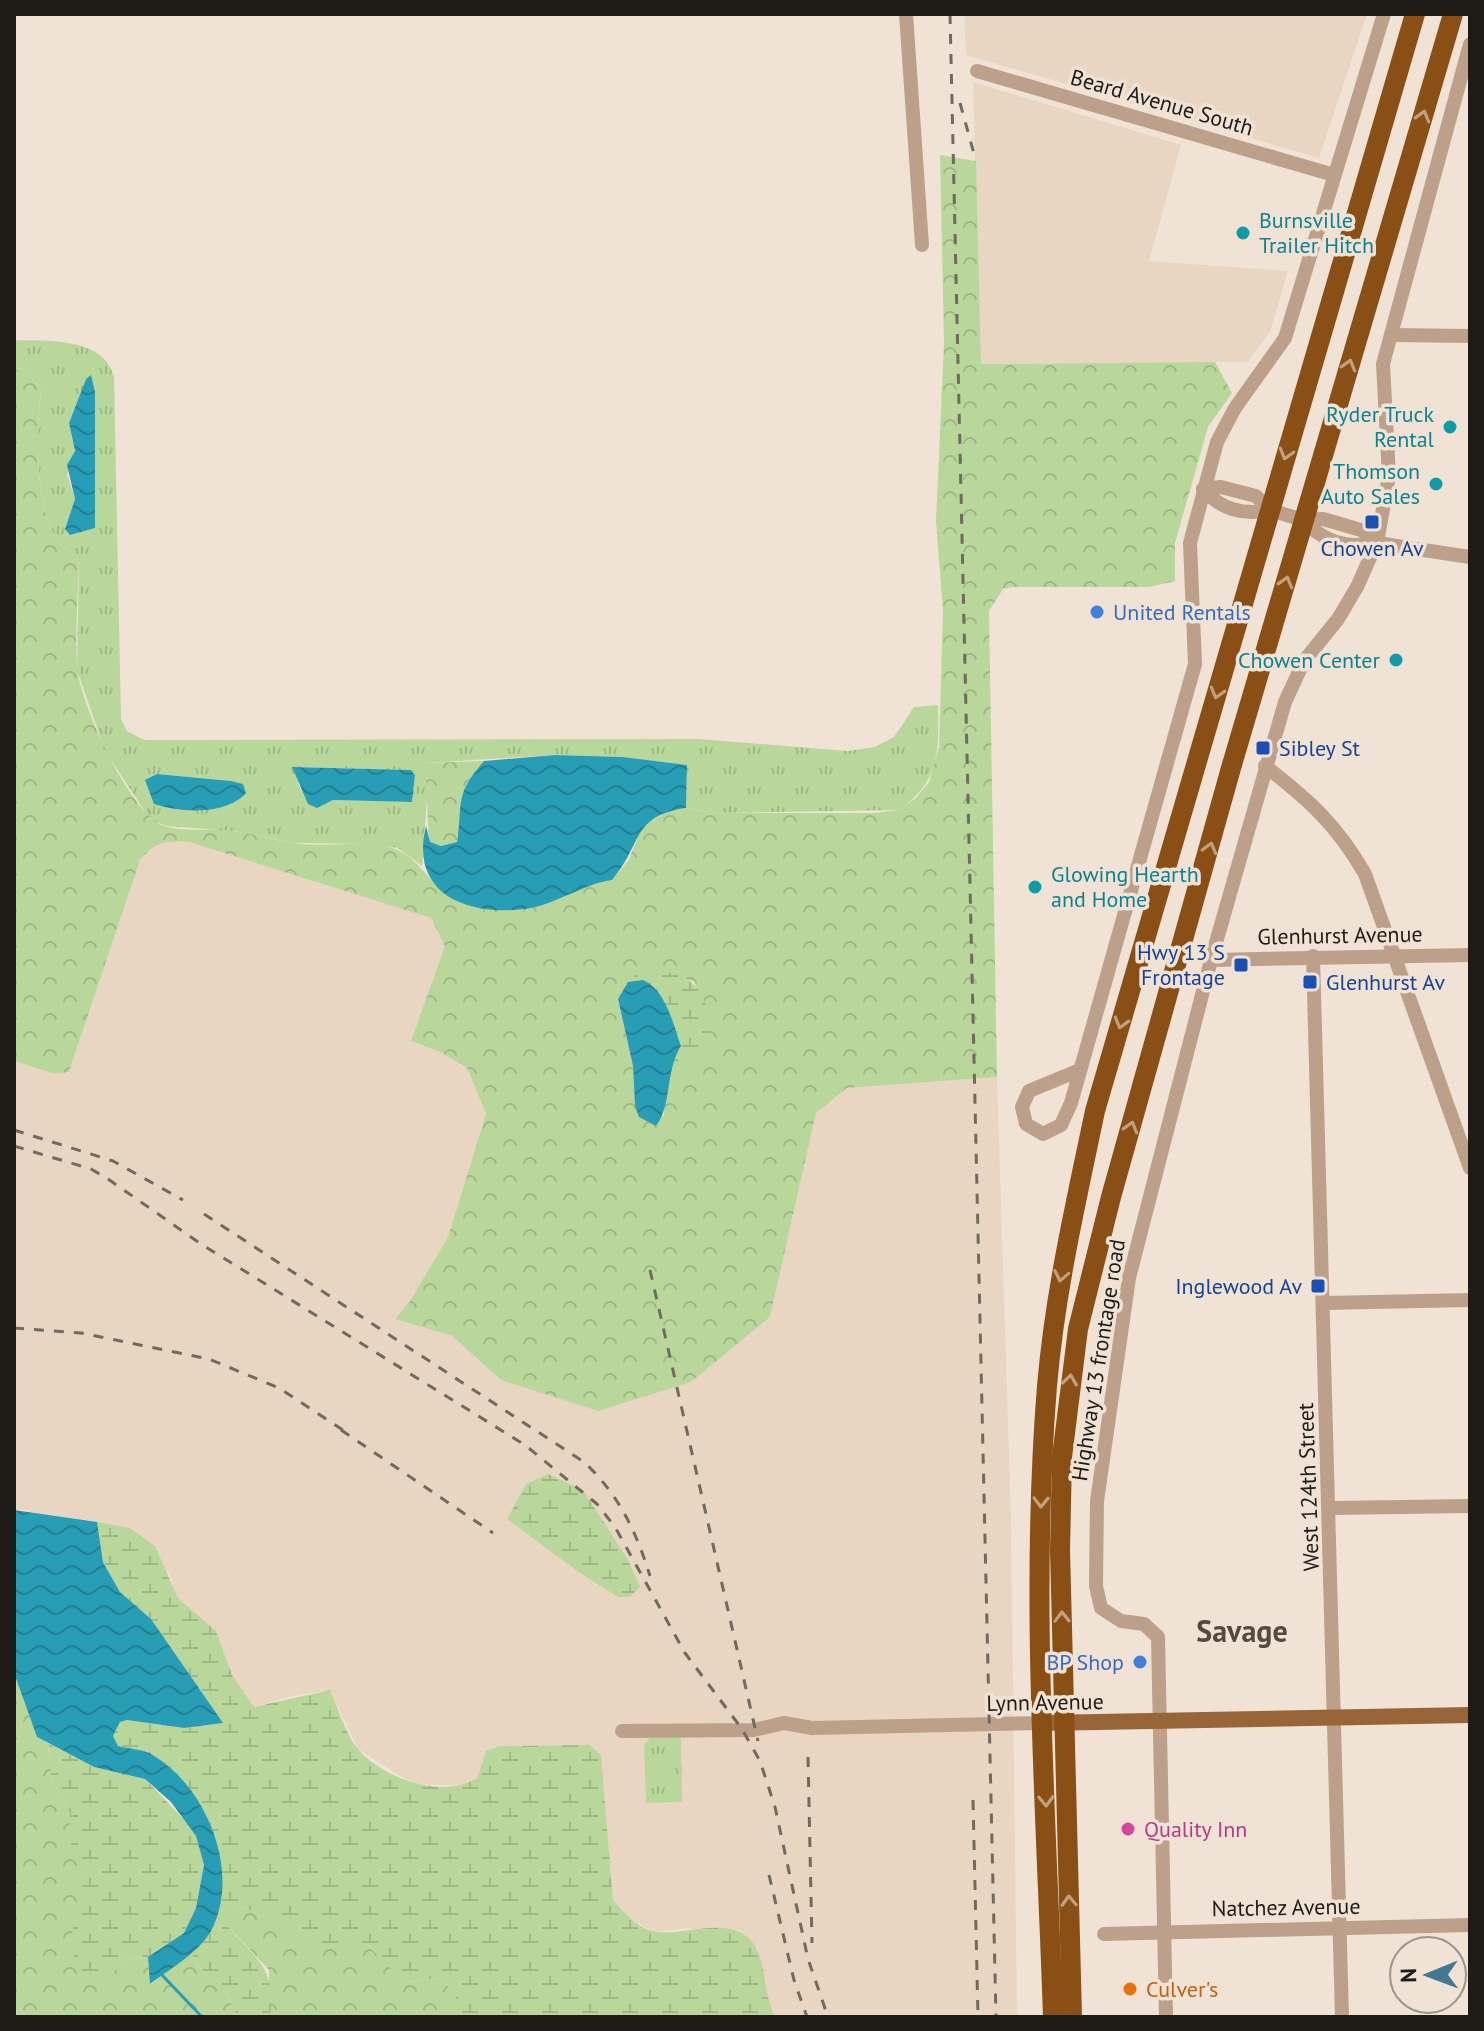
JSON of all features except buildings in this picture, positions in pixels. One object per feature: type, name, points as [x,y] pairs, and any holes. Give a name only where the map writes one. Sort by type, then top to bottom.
[{"type":"highway","points":[[1072,2017],[1042,1457],[1059,1284],[1095,1111],[1415,14]]},
{"type":"highway","points":[[1053,2017],[1054,1723],[1062,1457],[1078,1329],[1111,1197],[1303,520],[1453,14]]},
{"type":"main road","name":"Lynn Avenue","points":[[1054,1723],[1470,1715]]},
{"type":"street","points":[[906,14],[922,245]]},
{"type":"street","points":[[1080,1070],[1029,1091],[1022,1107],[1026,1124],[1043,1134],[1061,1125],[1080,1070],[1195,664],[1190,543],[1203,489],[1217,442],[1235,408],[1285,338],[1384,14]]},
{"type":"street","points":[[1211,960],[1285,702],[1304,661],[1338,619],[1377,542],[1389,476],[1383,364],[1470,44]]},
{"type":"street","name":"Beard Avenue South","points":[[977,71],[1334,175]]},
{"type":"street","points":[[1392,335],[1470,336]]},
{"type":"street","points":[[1203,489],[1216,504],[1252,514],[1270,510],[1303,520],[1318,536],[1357,547],[1377,542],[1414,551],[1470,557]]},
{"type":"street","points":[[1265,766],[1316,806],[1345,839],[1365,874],[1470,1168]]},
{"type":"street","name":"Glenhurst Avenue","points":[[1211,960],[1470,955]]},
{"type":"street","name":"West 124th Street","points":[[1313,956],[1331,1508],[1342,2017]]},
{"type":"street","name":"Highway 13 frontage road","points":[[1160,1722],[1158,1635],[1144,1624],[1121,1621],[1101,1608],[1096,1586],[1097,1501],[1129,1278],[1211,960]]},
{"type":"street","points":[[1324,1303],[1470,1300]]},
{"type":"street","points":[[1331,1508],[1470,1506]]},
{"type":"street","points":[[1160,1722],[1166,2017]]},
{"type":"street","name":"Lynn Avenue","points":[[622,1731],[759,1729],[784,1723],[812,1728],[1054,1723]]},
{"type":"street","name":"Natchez Avenue","points":[[1104,1934],[1470,1925]]},
{"type":"shaded area","points":[[964,14],[1367,14],[1319,158],[966,55]]},
{"type":"shaded area","points":[[973,82],[1181,145],[1149,261],[1288,271],[1270,332],[1247,362],[980,364]]},
{"type":"shaded area","points":[[167,840],[189,842],[431,918],[445,946],[411,1041],[440,1052],[467,1068],[486,1114],[448,1237],[410,1301],[395,1319],[452,1336],[501,1380],[770,1317],[816,1113],[847,1088],[997,1077],[1011,1517],[1017,2017],[775,2017],[768,2005],[757,1949],[689,1928],[653,1932],[628,1917],[613,1900],[590,1745],[500,1746],[483,1760],[477,1778],[465,1786],[418,1784],[358,1749],[330,1690],[291,1696],[254,1707],[232,1675],[216,1631],[178,1598],[168,1572],[26,1510],[14,1510],[14,1061],[55,1074],[69,1072],[140,860],[150,848]]},
{"type":"green space","points":[[940,155],[976,161],[981,364],[1215,362],[1232,393],[1208,427],[1175,543],[1175,581],[1149,587],[1012,587],[1003,589],[989,611],[997,1077],[847,1088],[816,1113],[770,1317],[691,1382],[598,1411],[501,1380],[452,1336],[395,1319],[410,1301],[448,1237],[486,1114],[467,1068],[440,1052],[411,1041],[445,946],[431,918],[189,842],[162,844],[150,849],[140,860],[69,1072],[55,1074],[14,1061],[14,367],[20,367],[41,388],[38,446],[45,509],[59,542],[79,558],[76,640],[80,684],[109,757],[138,803],[153,819],[167,827],[234,831],[303,844],[390,847],[414,861],[452,898],[488,909],[508,909],[525,907],[612,880],[628,861],[644,824],[669,811],[686,808],[717,813],[874,813],[899,810],[916,798],[929,782],[939,747],[943,611],[936,522],[944,342]],"holes":[[[659,971],[695,982],[700,1051],[666,1083],[664,1116],[635,1106],[633,1066],[618,999]]]},
{"type":"green space","points":[[14,340],[58,342],[99,354],[114,377],[121,719],[127,731],[144,740],[698,739],[848,751],[875,747],[894,737],[914,707],[938,705],[937,751],[930,776],[923,788],[899,810],[717,813],[686,808],[687,765],[623,757],[555,755],[426,763],[428,785],[422,866],[398,848],[372,844],[293,843],[234,831],[166,826],[150,819],[105,751],[77,670],[79,558],[59,542],[45,509],[38,446],[41,388],[20,367],[14,367]],"holes":[[[86,379],[95,392],[95,528],[65,529],[75,499],[67,474],[75,452],[69,423]],[[293,767],[410,770],[415,775],[412,802],[333,800],[301,791]],[[157,774],[231,781],[225,807],[166,808]]]},
{"type":"green space","points":[[484,761],[465,791],[457,842],[441,846],[429,842],[425,763]]},
{"type":"green space","points":[[640,971],[674,974],[692,982],[704,999],[707,1011],[709,1031],[703,1048],[666,1083],[671,1062],[681,1046],[676,1032],[635,980],[628,982]]},
{"type":"green space","points":[[548,1474],[583,1490],[628,1560],[640,1587],[630,1597],[618,1597],[580,1573],[507,1519],[526,1484]]},
{"type":"green space","points":[[97,1522],[130,1528],[155,1546],[178,1598],[216,1631],[232,1675],[254,1707],[330,1690],[357,1748],[368,1759],[397,1776],[431,1786],[448,1787],[477,1778],[486,1751],[500,1746],[590,1745],[601,1756],[613,1900],[635,1922],[652,1931],[723,1928],[737,1931],[748,1938],[760,1958],[775,2017],[456,2017],[456,1992],[437,1978],[405,1983],[367,1944],[312,1943],[245,1907],[227,1912],[227,1925],[255,1956],[267,1975],[270,2017],[237,2017],[225,1989],[198,1966],[191,1952],[204,1939],[215,1840],[207,1817],[183,1782],[165,1763],[147,1752],[118,1746],[113,1736],[120,1722],[127,1720],[184,1728],[222,1723],[151,1619],[120,1592],[103,1561]]},
{"type":"green space","points":[[14,1673],[37,1737],[49,1744],[51,1777],[70,1813],[72,1846],[84,1880],[80,1903],[111,1973],[128,1959],[148,1957],[151,1984],[191,1952],[198,1966],[225,1989],[237,2017],[14,2017]]},
{"type":"green space","points":[[651,1736],[681,1737],[682,1802],[646,1803],[644,1745]]},
{"type":"green space","points":[[49,1744],[94,1767],[145,1779],[196,1835],[204,1865],[196,1908],[184,1933],[148,1957],[128,1959],[111,1973],[90,1981],[75,1966],[72,1931],[84,1880],[71,1846],[70,1813],[51,1777]]},
{"type":"green space","points":[[245,1907],[304,1932],[367,1944],[405,1983],[437,1978],[456,1992],[456,2017],[270,2017],[269,1970],[227,1925],[226,1912]]},
{"type":"water","points":[[91,375],[95,392],[95,528],[70,535],[65,529],[75,499],[67,465],[75,451],[69,423],[86,379]]},
{"type":"water","points":[[555,755],[623,757],[687,765],[686,808],[668,812],[647,825],[612,880],[525,909],[483,909],[447,896],[426,869],[423,849],[426,826],[430,842],[441,846],[457,842],[464,791],[484,761]]},
{"type":"water","points":[[292,767],[411,770],[415,775],[412,802],[333,800],[317,808],[308,804]]},
{"type":"water","points":[[157,774],[231,781],[243,784],[246,793],[238,800],[215,809],[165,807],[154,804],[145,780]]},
{"type":"water","points":[[643,980],[663,999],[681,1046],[673,1066],[664,1109],[656,1126],[639,1117],[635,1106],[633,1066],[618,999],[628,982]]},
{"type":"water","points":[[14,1510],[97,1522],[103,1562],[120,1592],[151,1619],[223,1723],[184,1728],[127,1720],[120,1722],[113,1736],[118,1746],[153,1755],[189,1787],[213,1831],[220,1856],[220,1904],[213,1927],[194,1951],[150,1984],[148,1957],[184,1933],[196,1908],[204,1865],[196,1836],[171,1802],[145,1779],[94,1767],[37,1737],[14,1673]]},
{"type":"waterway","points":[[162,1975],[202,2017]]},
{"type":"railway","points":[[950,14],[996,2017]]},
{"type":"railway","points":[[960,103],[976,161]]},
{"type":"railway","points":[[14,1130],[113,1161],[183,1200]]},
{"type":"railway","points":[[14,1146],[91,1169],[108,1179],[201,1244],[525,1445],[597,1504],[615,1527],[685,1653],[742,1729],[760,1761],[775,1807],[808,1959],[828,2017]]},
{"type":"railway","points":[[204,1214],[584,1462],[607,1487],[625,1514],[650,1576]]},
{"type":"railway","points":[[650,1270],[758,1741]]},
{"type":"railway","points":[[14,1328],[81,1333],[209,1359],[279,1388],[349,1434]]},
{"type":"railway","points":[[341,1430],[493,1533]]},
{"type":"railway","points":[[808,1757],[812,1943]]},
{"type":"railway","points":[[973,1800],[978,2017]]},
{"type":"railway","points":[[769,1875],[794,1980],[807,2017]]},
{"type":"place","name":"Burnsville Trailer Hitch","points":[[1243,233]]},
{"type":"place","name":"Ryder Truck Rental","points":[[1450,427]]},
{"type":"place","name":"Thomson Auto Sales","points":[[1436,484]]},
{"type":"place","name":"Chowen Av","points":[[1372,522]]},
{"type":"place","name":"United Rentals","points":[[1097,612]]},
{"type":"place","name":"Chowen Center","points":[[1396,660]]},
{"type":"place","name":"Sibley St","points":[[1263,748]]},
{"type":"place","name":"Glowing Hearth and Home","points":[[1035,887]]},
{"type":"place","name":"Hwy 13 S Frontage","points":[[1241,965]]},
{"type":"place","name":"Glenhurst Av","points":[[1310,982]]},
{"type":"place","name":"Inglewood Av","points":[[1318,1286]]},
{"type":"place","name":"BP Shop","points":[[1140,1662]]},
{"type":"place","name":"Quality Inn","points":[[1128,1829]]},
{"type":"place","name":"Culver's","points":[[1130,1989]]},
{"type":"district","name":"Savage","points":[[1242,1630]]}]
